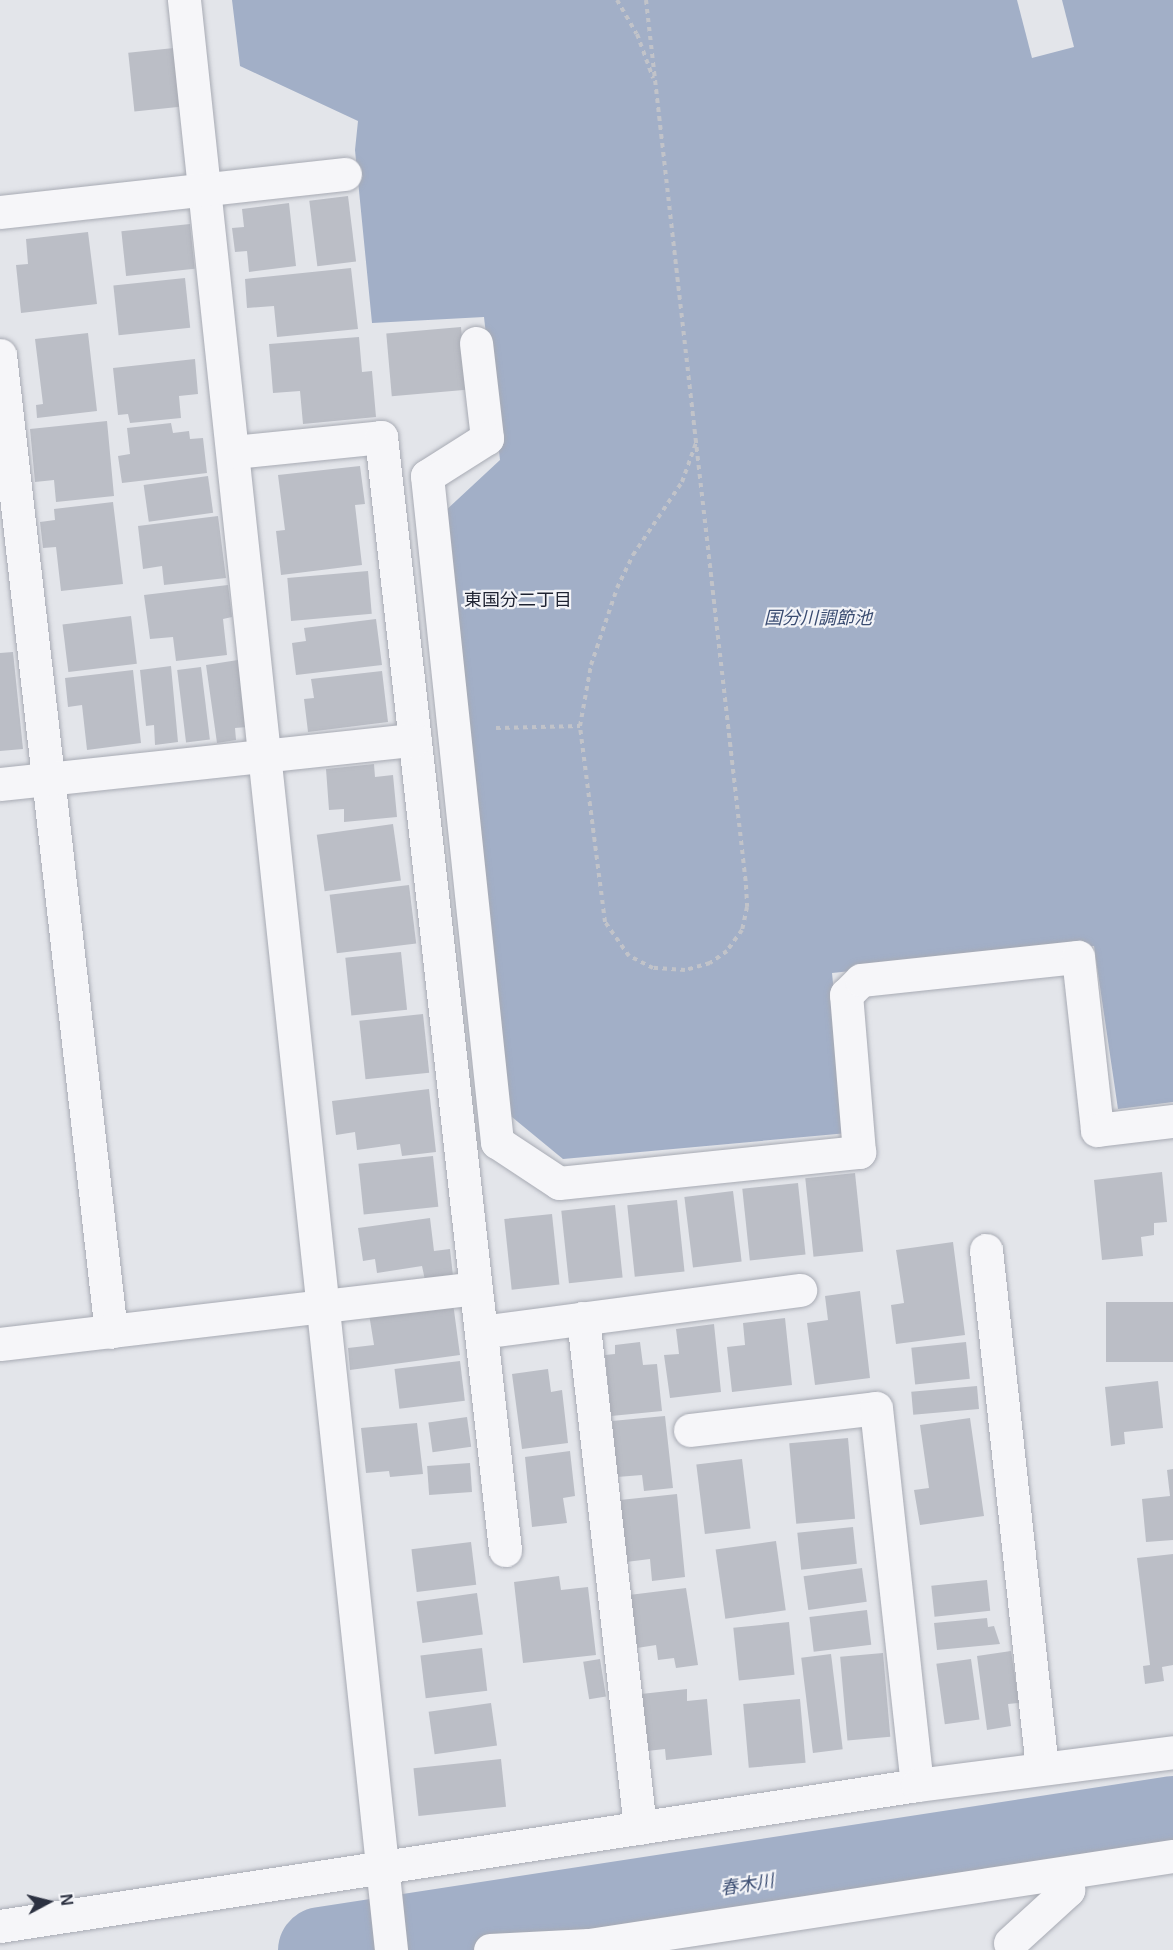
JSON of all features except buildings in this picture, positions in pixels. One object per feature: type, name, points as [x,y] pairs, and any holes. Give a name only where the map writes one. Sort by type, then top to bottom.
[{"type":"street","points":[[184,0],[234,453],[263,756],[380,1868],[391,1950]]},
{"type":"street","points":[[0,212],[204,187],[345,174]]},
{"type":"street","points":[[476,343],[487,438],[427,476],[497,1142],[560,1183],[859,1152],[846,995],[861,980],[1078,957],[1097,1130],[1173,1121]]},
{"type":"street","points":[[0,355],[111,1332]]},
{"type":"street","points":[[234,453],[381,437],[505,1550]]},
{"type":"street","points":[[0,784],[415,740]]},
{"type":"street","points":[[986,1250],[1042,1768]]},
{"type":"street","points":[[0,1344],[477,1288]]},
{"type":"street","points":[[481,1332],[800,1290]]},
{"type":"street","points":[[583,1318],[640,1828]]},
{"type":"street","points":[[690,1430],[876,1408],[917,1785]]},
{"type":"street","points":[[0,1926],[917,1785],[1173,1752]]},
{"type":"street","points":[[490,1950],[589,1945],[1173,1856]]},
{"type":"street","points":[[1010,1943],[1068,1890],[1068,1873]]},
{"type":"path","points":[[617,0],[637,34],[655,85]]},
{"type":"path","points":[[646,0],[696,443],[747,908],[742,930],[727,951],[710,963],[685,970],[653,968],[629,956],[614,940],[601,901],[580,726],[591,665],[617,588],[633,555],[682,482],[696,443]]},
{"type":"path","points":[[516,726],[580,726]]},
{"type":"water","name":"国分川調節池","points":[[232,0],[1173,0],[1173,1102],[1118,1109],[1094,946],[832,973],[848,1133],[563,1159],[506,1112],[443,513],[500,460],[484,317],[372,323],[355,150],[358,121],[240,66]]},
{"type":"pier","points":[[1017,0],[1062,0],[1074,47],[1032,58]]},
{"type":"waterway","name":"春木川","points":[[321,1950],[1173,1819]]},
{"type":"district","name":"東国分二丁目","points":[[518,600]]}]
